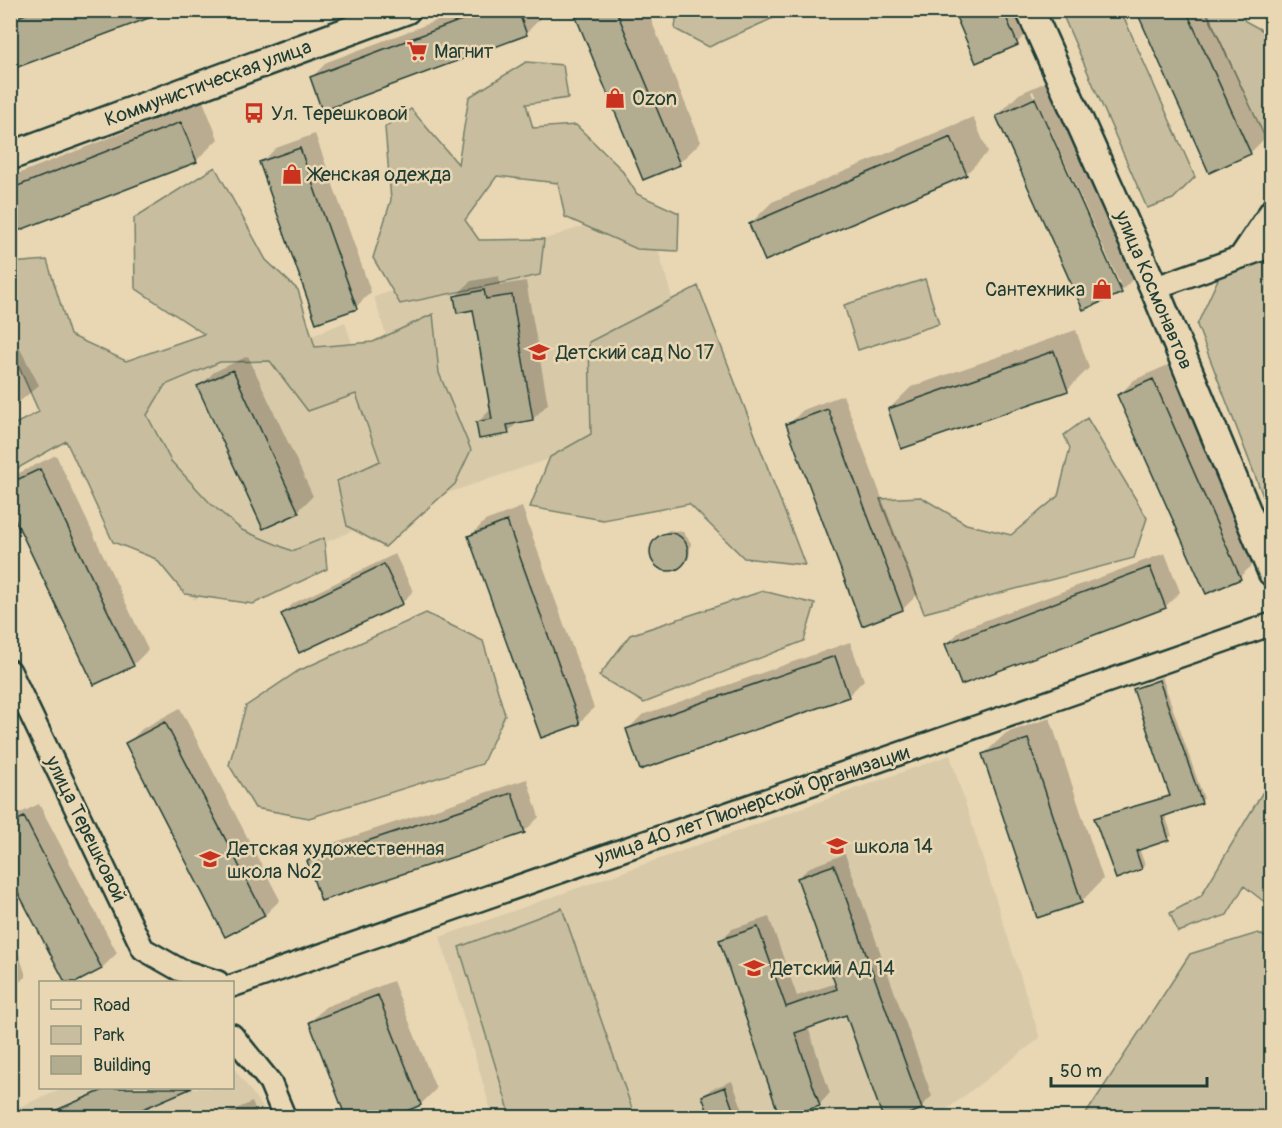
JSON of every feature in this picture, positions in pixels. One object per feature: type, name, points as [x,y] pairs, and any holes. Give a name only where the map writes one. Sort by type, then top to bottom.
[{"type":"street","name":"Коммунистическая улица","points":[[10,156],[406,10]]},
{"type":"street","name":"улица Космонавтов","points":[[1030,10],[1154,288],[1272,572]]},
{"type":"street","points":[[1240,258],[1272,209]]},
{"type":"street","points":[[1154,288],[1272,246]]},
{"type":"street","name":"улица 40 лет Пионерской Организации","points":[[234,985],[1272,624]]},
{"type":"street","name":"улица Терешковой","points":[[10,671],[143,949],[185,976]]},
{"type":"street","points":[[185,976],[212,981]]},
{"type":"street","points":[[234,1037],[270,1082],[285,1118]]},
{"type":"shaded area","name":"Детский сад № 17","points":[[645,205],[704,407],[436,497],[374,297]]},
{"type":"shaded area","points":[[297,322],[307,338],[345,322],[407,507],[194,600],[102,404]]},
{"type":"shaded area","name":"школа 14","points":[[950,755],[1040,1038],[937,1117],[493,1117],[440,937]]},
{"type":"shaded area","points":[[234,1068],[270,1117],[11,1118],[11,1110],[63,1089],[234,1089]]},
{"type":"green space","points":[[677,10],[789,11],[709,47],[675,29]]},
{"type":"green space","points":[[1061,11],[1121,11],[1195,177],[1173,199],[1147,208]]},
{"type":"green space","points":[[1206,11],[1238,11],[1245,21],[1271,35],[1271,150]]},
{"type":"green space","points":[[526,62],[563,65],[568,98],[526,104],[533,128],[576,125],[621,169],[637,194],[679,213],[678,251],[637,249],[565,217],[558,183],[497,176],[465,220],[479,240],[544,239],[540,275],[400,304],[373,258],[391,200],[385,127],[411,109],[458,164],[469,97]]},
{"type":"green space","points":[[215,167],[266,260],[298,290],[315,347],[373,342],[433,314],[439,373],[471,450],[455,484],[385,547],[347,526],[337,481],[380,461],[356,394],[308,411],[270,361],[220,362],[165,385],[147,415],[171,461],[211,504],[242,530],[292,551],[324,538],[327,569],[253,604],[185,594],[156,559],[113,542],[66,441],[11,472],[11,426],[39,412],[11,349],[11,263],[47,260],[70,335],[126,361],[204,334],[135,288],[134,218]]},
{"type":"green space","points":[[1272,258],[1271,517],[1197,325],[1219,277]]},
{"type":"green space","points":[[925,279],[939,324],[858,350],[844,305]]},
{"type":"green space","points":[[698,286],[805,565],[744,558],[689,504],[603,520],[530,507],[550,457],[591,434],[589,342]]},
{"type":"green space","points":[[1087,418],[1147,518],[1134,558],[924,613],[880,499],[921,497],[966,524],[1011,535],[1058,496],[1070,448],[1064,435]]},
{"type":"green space","points":[[763,591],[815,604],[804,641],[644,703],[599,676],[630,635]]},
{"type":"green space","points":[[426,613],[483,641],[505,715],[482,764],[309,818],[255,808],[229,765],[246,706],[298,671]]},
{"type":"green space","points":[[1271,778],[1271,907],[1244,886],[1227,915],[1178,932],[1170,913],[1201,896]]},
{"type":"green space","points":[[562,908],[635,1117],[511,1117],[459,947]]},
{"type":"green space","points":[[1258,933],[1271,940],[1271,1117],[1084,1117],[1190,954]]},
{"type":"building","points":[[36,10],[165,10],[165,12],[10,70],[10,20]]},
{"type":"building","points":[[488,10],[518,10],[527,35],[322,111],[310,77]]},
{"type":"building","points":[[587,10],[616,10],[680,165],[643,180],[575,15]]},
{"type":"building","points":[[953,10],[1003,10],[1018,45],[976,63]]},
{"type":"building","points":[[1136,10],[1186,10],[1251,154],[1209,173]]},
{"type":"building","points":[[1035,98],[1122,293],[1083,310],[996,116]]},
{"type":"building","points":[[181,122],[197,162],[10,234],[10,189]]},
{"type":"building","points":[[951,137],[967,175],[765,261],[749,224]]},
{"type":"building","points":[[300,148],[357,309],[316,323],[259,162]]},
{"type":"building","points":[[484,290],[486,299],[512,295],[533,420],[507,425],[509,434],[479,439],[476,422],[492,419],[473,310],[457,313],[454,296]]},
{"type":"building","points":[[1054,351],[1068,391],[901,449],[888,409]]},
{"type":"building","points":[[233,370],[299,513],[263,529],[197,386]]},
{"type":"building","points":[[1153,379],[1241,579],[1206,594],[1117,395]]},
{"type":"building","points":[[828,409],[903,610],[862,626],[786,424]]},
{"type":"building","points":[[40,469],[134,666],[94,685],[10,509],[10,483]]},
{"type":"building","points":[[507,521],[580,724],[541,738],[468,536]]},
{"type":"building","points":[[669,533],[683,538],[688,552],[683,566],[669,571],[655,566],[650,552],[655,538]]},
{"type":"building","points":[[384,564],[403,604],[299,653],[281,614]]},
{"type":"building","points":[[1150,567],[1166,608],[961,685],[945,644]]},
{"type":"building","points":[[835,656],[849,697],[640,770],[626,729]]},
{"type":"building","points":[[1159,680],[1202,803],[1162,817],[1169,840],[1136,851],[1142,869],[1116,879],[1094,818],[1170,796],[1133,689]]},
{"type":"building","points":[[165,722],[265,916],[225,937],[125,743]]},
{"type":"building","points":[[1028,739],[1082,903],[1037,918],[982,754]]},
{"type":"building","points":[[512,793],[525,833],[321,901],[307,861]]},
{"type":"building","points":[[24,817],[102,969],[79,981],[64,981],[10,877],[10,824]]},
{"type":"building","points":[[834,865],[922,1109],[898,1118],[883,1118],[846,1015],[795,1033],[820,1106],[780,1118],[719,940],[758,927],[786,1007],[837,989],[797,878]]},
{"type":"building","points":[[378,995],[421,1105],[390,1118],[346,1118],[309,1022]]},
{"type":"building","points":[[725,1087],[736,1118],[710,1118],[702,1096]]},
{"type":"building","points":[[106,1089],[190,1089],[122,1118],[38,1118]]},
{"type":"place","name":"Магнит","points":[[417,51]]},
{"type":"place","name":"Ozon","points":[[615,98]]},
{"type":"place","name":"Ул. Терешковой","points":[[254,113]]},
{"type":"place","name":"Женская одежда","points":[[292,174]]},
{"type":"place","name":"Сантехника","points":[[1102,289]]},
{"type":"place","name":"Детский сад № 17","points":[[539,352]]},
{"type":"place","name":"школа 14","points":[[837,846]]},
{"type":"place","name":"Детская художественная школа №2","points":[[210,859]]},
{"type":"place","name":"Детский АД 14","points":[[754,968]]}]
